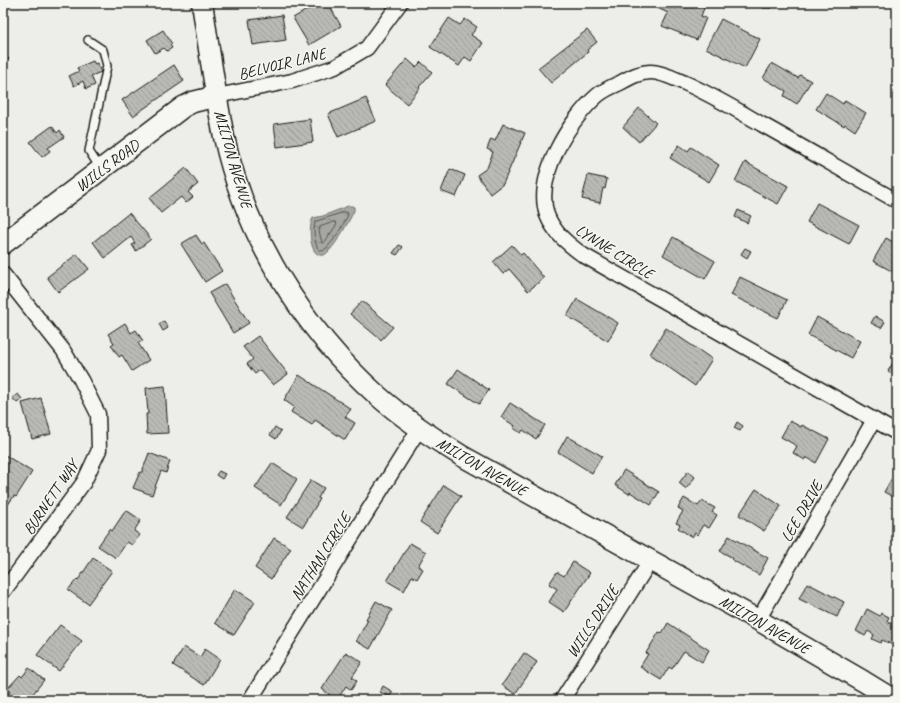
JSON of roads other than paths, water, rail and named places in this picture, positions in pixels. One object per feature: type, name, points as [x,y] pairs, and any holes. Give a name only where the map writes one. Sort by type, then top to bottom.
[{"type":"street","name":"MILTON AVENUE","points":[[202,3],[225,138],[238,186],[257,233],[280,278],[309,321],[342,361],[378,397],[419,429],[462,456],[652,560],[863,680],[894,700]]},
{"type":"street","name":"BELVOIR LANE","points":[[217,96],[292,81],[335,68],[367,48],[400,3]]},
{"type":"street","name":"LYNNE CIRCLE","points":[[897,202],[711,95],[670,76],[651,72],[634,75],[600,94],[578,115],[554,156],[549,169],[546,184],[545,204],[547,214],[552,225],[564,240],[583,255],[897,433]]},
{"type":"street","name":"WILLS ROAD","points":[[3,244],[183,107],[193,102],[217,96]]},
{"type":"street","name":"BURNETT WAY","points":[[3,274],[63,350],[81,380],[98,414],[100,450],[84,482],[3,592]]},
{"type":"street","name":"LEE DRIVE","points":[[758,620],[874,420]]},
{"type":"street","name":"NATHAN CIRCLE","points":[[250,700],[419,429]]},
{"type":"street","name":"WILLS DRIVE","points":[[562,700],[652,560]]},
{"type":"lane","points":[[88,40],[103,50],[107,66],[89,151],[101,170]]},
{"type":"water","points":[[348,206],[354,207],[354,211],[345,228],[332,248],[324,255],[319,255],[315,252],[311,241],[310,228],[313,218],[323,216]]}]
